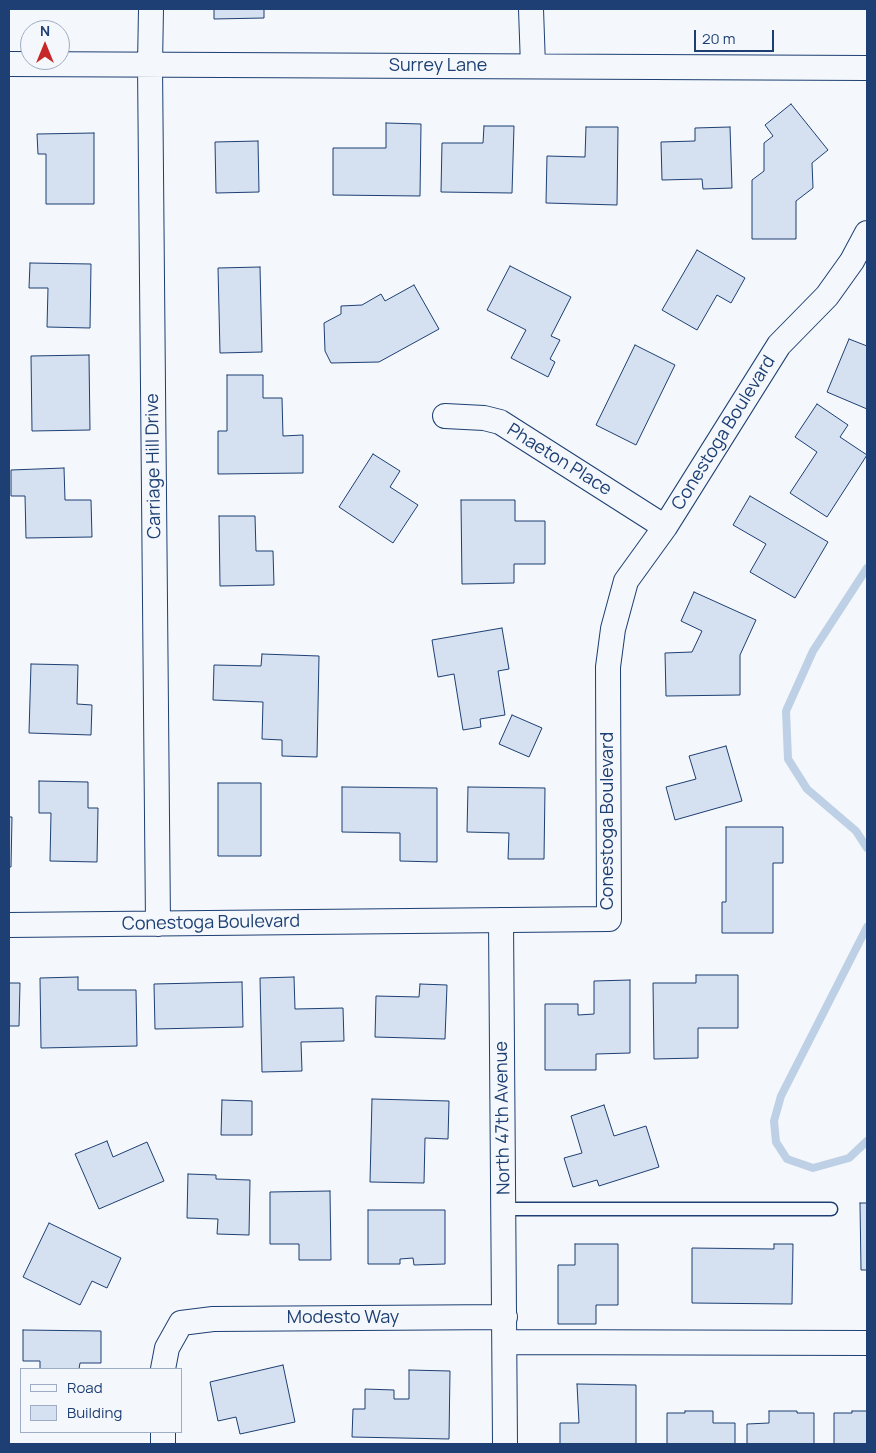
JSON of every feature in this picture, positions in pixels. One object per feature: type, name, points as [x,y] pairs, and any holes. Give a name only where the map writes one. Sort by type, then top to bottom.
[{"type":"street","name":"Carriage Hill Drive","points":[[151,9],[158,924]]},
{"type":"street","points":[[532,9],[533,66]]},
{"type":"street","name":"Surrey Lane","points":[[9,64],[867,68]]},
{"type":"street","name":"Conestoga Boulevard","points":[[9,925],[609,919],[608,667],[613,629],[626,580],[665,527],[779,345],[826,296],[852,261],[867,233]]},
{"type":"street","name":"Phaeton Place","points":[[445,416],[484,418],[500,422],[665,527]]},
{"type":"street","name":"North 47th Avenue","points":[[501,920],[505,1210],[505,1444]]},
{"type":"street","name":"Modesto Way","points":[[163,1368],[167,1348],[181,1322],[213,1318],[505,1317]]},
{"type":"street","points":[[505,1342],[867,1343]]},
{"type":"lane","points":[[505,1210],[830,1209]]},
{"type":"building","points":[[214,9],[264,9],[264,18],[214,19]]},
{"type":"building","points":[[791,104],[828,150],[812,163],[813,188],[796,201],[796,239],[752,239],[752,180],[764,171],[764,143],[773,136],[765,125]]},
{"type":"building","points":[[386,123],[421,124],[420,196],[333,195],[333,148],[386,148]]},
{"type":"building","points":[[484,126],[514,126],[512,193],[441,192],[442,143],[483,143]]},
{"type":"building","points":[[586,127],[618,127],[617,205],[546,203],[547,156],[585,157]]},
{"type":"building","points":[[730,127],[732,188],[703,189],[702,179],[662,180],[661,142],[695,141],[695,128]]},
{"type":"building","points":[[94,133],[94,204],[46,204],[46,154],[38,154],[37,134]]},
{"type":"building","points":[[258,141],[259,192],[216,193],[215,142]]},
{"type":"building","points":[[697,250],[745,278],[731,303],[717,295],[697,330],[662,310]]},
{"type":"building","points":[[30,263],[91,264],[90,328],[47,327],[48,288],[29,288]]},
{"type":"building","points":[[510,266],[571,297],[551,336],[560,340],[550,359],[555,362],[548,377],[511,358],[526,330],[487,310]]},
{"type":"building","points":[[260,267],[262,352],[220,353],[218,268]]},
{"type":"building","points":[[414,285],[439,329],[379,362],[331,363],[325,351],[324,323],[341,314],[341,306],[362,305],[381,294],[385,301]]},
{"type":"building","points":[[849,339],[867,346],[867,409],[827,392]]},
{"type":"building","points":[[635,345],[675,365],[636,445],[596,425]]},
{"type":"building","points":[[89,355],[90,430],[32,431],[31,356]]},
{"type":"building","points":[[227,375],[263,375],[263,398],[282,398],[283,436],[303,435],[303,473],[218,474],[218,431],[227,431]]},
{"type":"building","points":[[817,404],[848,425],[840,437],[867,455],[827,517],[790,493],[817,452],[795,437]]},
{"type":"building","points":[[373,454],[400,471],[390,487],[418,505],[393,543],[339,507]]},
{"type":"building","points":[[64,468],[65,500],[91,500],[92,537],[26,538],[25,496],[11,496],[11,470]]},
{"type":"building","points":[[750,496],[828,542],[795,598],[750,572],[766,544],[733,525]]},
{"type":"building","points":[[461,500],[515,500],[515,521],[545,521],[545,564],[514,564],[514,583],[462,584]]},
{"type":"building","points":[[219,516],[255,516],[256,551],[273,551],[274,585],[220,586]]},
{"type":"building","points":[[694,592],[756,620],[740,655],[740,695],[666,696],[665,653],[692,652],[702,631],[681,621]]},
{"type":"building","points":[[502,628],[509,669],[498,671],[505,715],[480,719],[481,727],[463,730],[454,674],[438,677],[432,640]]},
{"type":"building","points":[[262,654],[319,656],[317,757],[282,756],[282,740],[262,739],[263,702],[213,700],[214,665],[261,666]]},
{"type":"building","points":[[31,664],[78,665],[77,704],[92,705],[91,735],[29,733]]},
{"type":"building","points":[[512,715],[542,728],[529,757],[499,744]]},
{"type":"building","points":[[726,746],[742,801],[675,820],[666,787],[696,779],[689,756]]},
{"type":"building","points":[[39,781],[88,782],[88,808],[98,808],[97,862],[50,861],[51,813],[39,813]]},
{"type":"building","points":[[218,783],[261,783],[261,856],[218,856]]},
{"type":"building","points":[[342,787],[437,788],[437,862],[400,861],[400,833],[342,832]]},
{"type":"building","points":[[468,787],[545,788],[544,859],[508,859],[509,833],[467,832]]},
{"type":"building","points":[[9,817],[12,817],[11,867],[9,867]]},
{"type":"building","points":[[726,827],[783,827],[783,863],[773,863],[773,933],[722,933],[722,902],[726,902]]},
{"type":"building","points":[[696,975],[738,975],[738,1028],[698,1028],[698,1058],[654,1059],[653,983],[696,983]]},
{"type":"building","points":[[78,977],[78,990],[136,990],[137,1046],[41,1048],[40,978]]},
{"type":"building","points":[[294,977],[295,1009],[343,1008],[344,1041],[301,1042],[302,1071],[262,1072],[260,978]]},
{"type":"building","points":[[630,980],[630,1053],[596,1054],[596,1070],[545,1070],[545,1004],[578,1004],[578,1015],[594,1014],[594,981]]},
{"type":"building","points":[[242,982],[243,1027],[155,1029],[154,984]]},
{"type":"building","points":[[9,983],[20,983],[19,1026],[9,1026]]},
{"type":"building","points":[[420,984],[447,985],[445,1039],[375,1037],[376,996],[419,997]]},
{"type":"building","points":[[372,1099],[449,1101],[448,1139],[425,1138],[424,1183],[370,1182]]},
{"type":"building","points":[[222,1100],[252,1101],[252,1135],[221,1135]]},
{"type":"building","points":[[604,1105],[614,1136],[646,1126],[659,1167],[599,1186],[597,1180],[573,1187],[564,1158],[582,1153],[571,1116]]},
{"type":"building","points":[[107,1141],[113,1157],[147,1142],[164,1181],[99,1209],[75,1154]]},
{"type":"building","points":[[188,1174],[216,1175],[216,1179],[250,1180],[249,1235],[217,1234],[218,1219],[187,1218]]},
{"type":"building","points":[[330,1191],[331,1260],[299,1260],[299,1244],[270,1244],[270,1192]]},
{"type":"building","points":[[860,1203],[867,1203],[867,1270],[861,1270]]},
{"type":"building","points":[[368,1210],[445,1210],[445,1264],[414,1265],[413,1258],[400,1259],[400,1264],[368,1264]]},
{"type":"building","points":[[49,1223],[121,1258],[107,1288],[92,1281],[80,1305],[23,1277]]},
{"type":"building","points":[[575,1244],[618,1244],[618,1305],[596,1305],[596,1324],[558,1324],[558,1265],[575,1265]]},
{"type":"building","points":[[774,1244],[793,1244],[792,1304],[692,1303],[692,1248],[774,1249]]},
{"type":"building","points":[[23,1330],[101,1331],[101,1363],[80,1363],[79,1368],[40,1368],[40,1361],[23,1361]]},
{"type":"building","points":[[283,1365],[295,1422],[240,1434],[236,1417],[218,1421],[210,1382]]},
{"type":"building","points":[[409,1370],[450,1371],[449,1439],[352,1437],[353,1409],[365,1409],[365,1389],[394,1390],[394,1399],[409,1399]]},
{"type":"building","points":[[577,1384],[636,1385],[636,1444],[560,1444],[560,1423],[579,1423]]},
{"type":"building","points":[[685,1411],[713,1411],[713,1423],[735,1423],[735,1444],[667,1444],[667,1413],[685,1413]]},
{"type":"building","points":[[769,1411],[814,1413],[814,1444],[747,1444],[747,1424],[769,1423]]},
{"type":"building","points":[[852,1411],[867,1411],[867,1444],[834,1444],[834,1413],[852,1413]]},
{"type":"waterway","points":[[867,568],[813,651],[786,711],[788,759],[807,789],[856,831],[867,848]]},
{"type":"waterway","points":[[867,927],[781,1096],[774,1121],[776,1142],[787,1159],[813,1168],[849,1158],[867,1141]]}]
